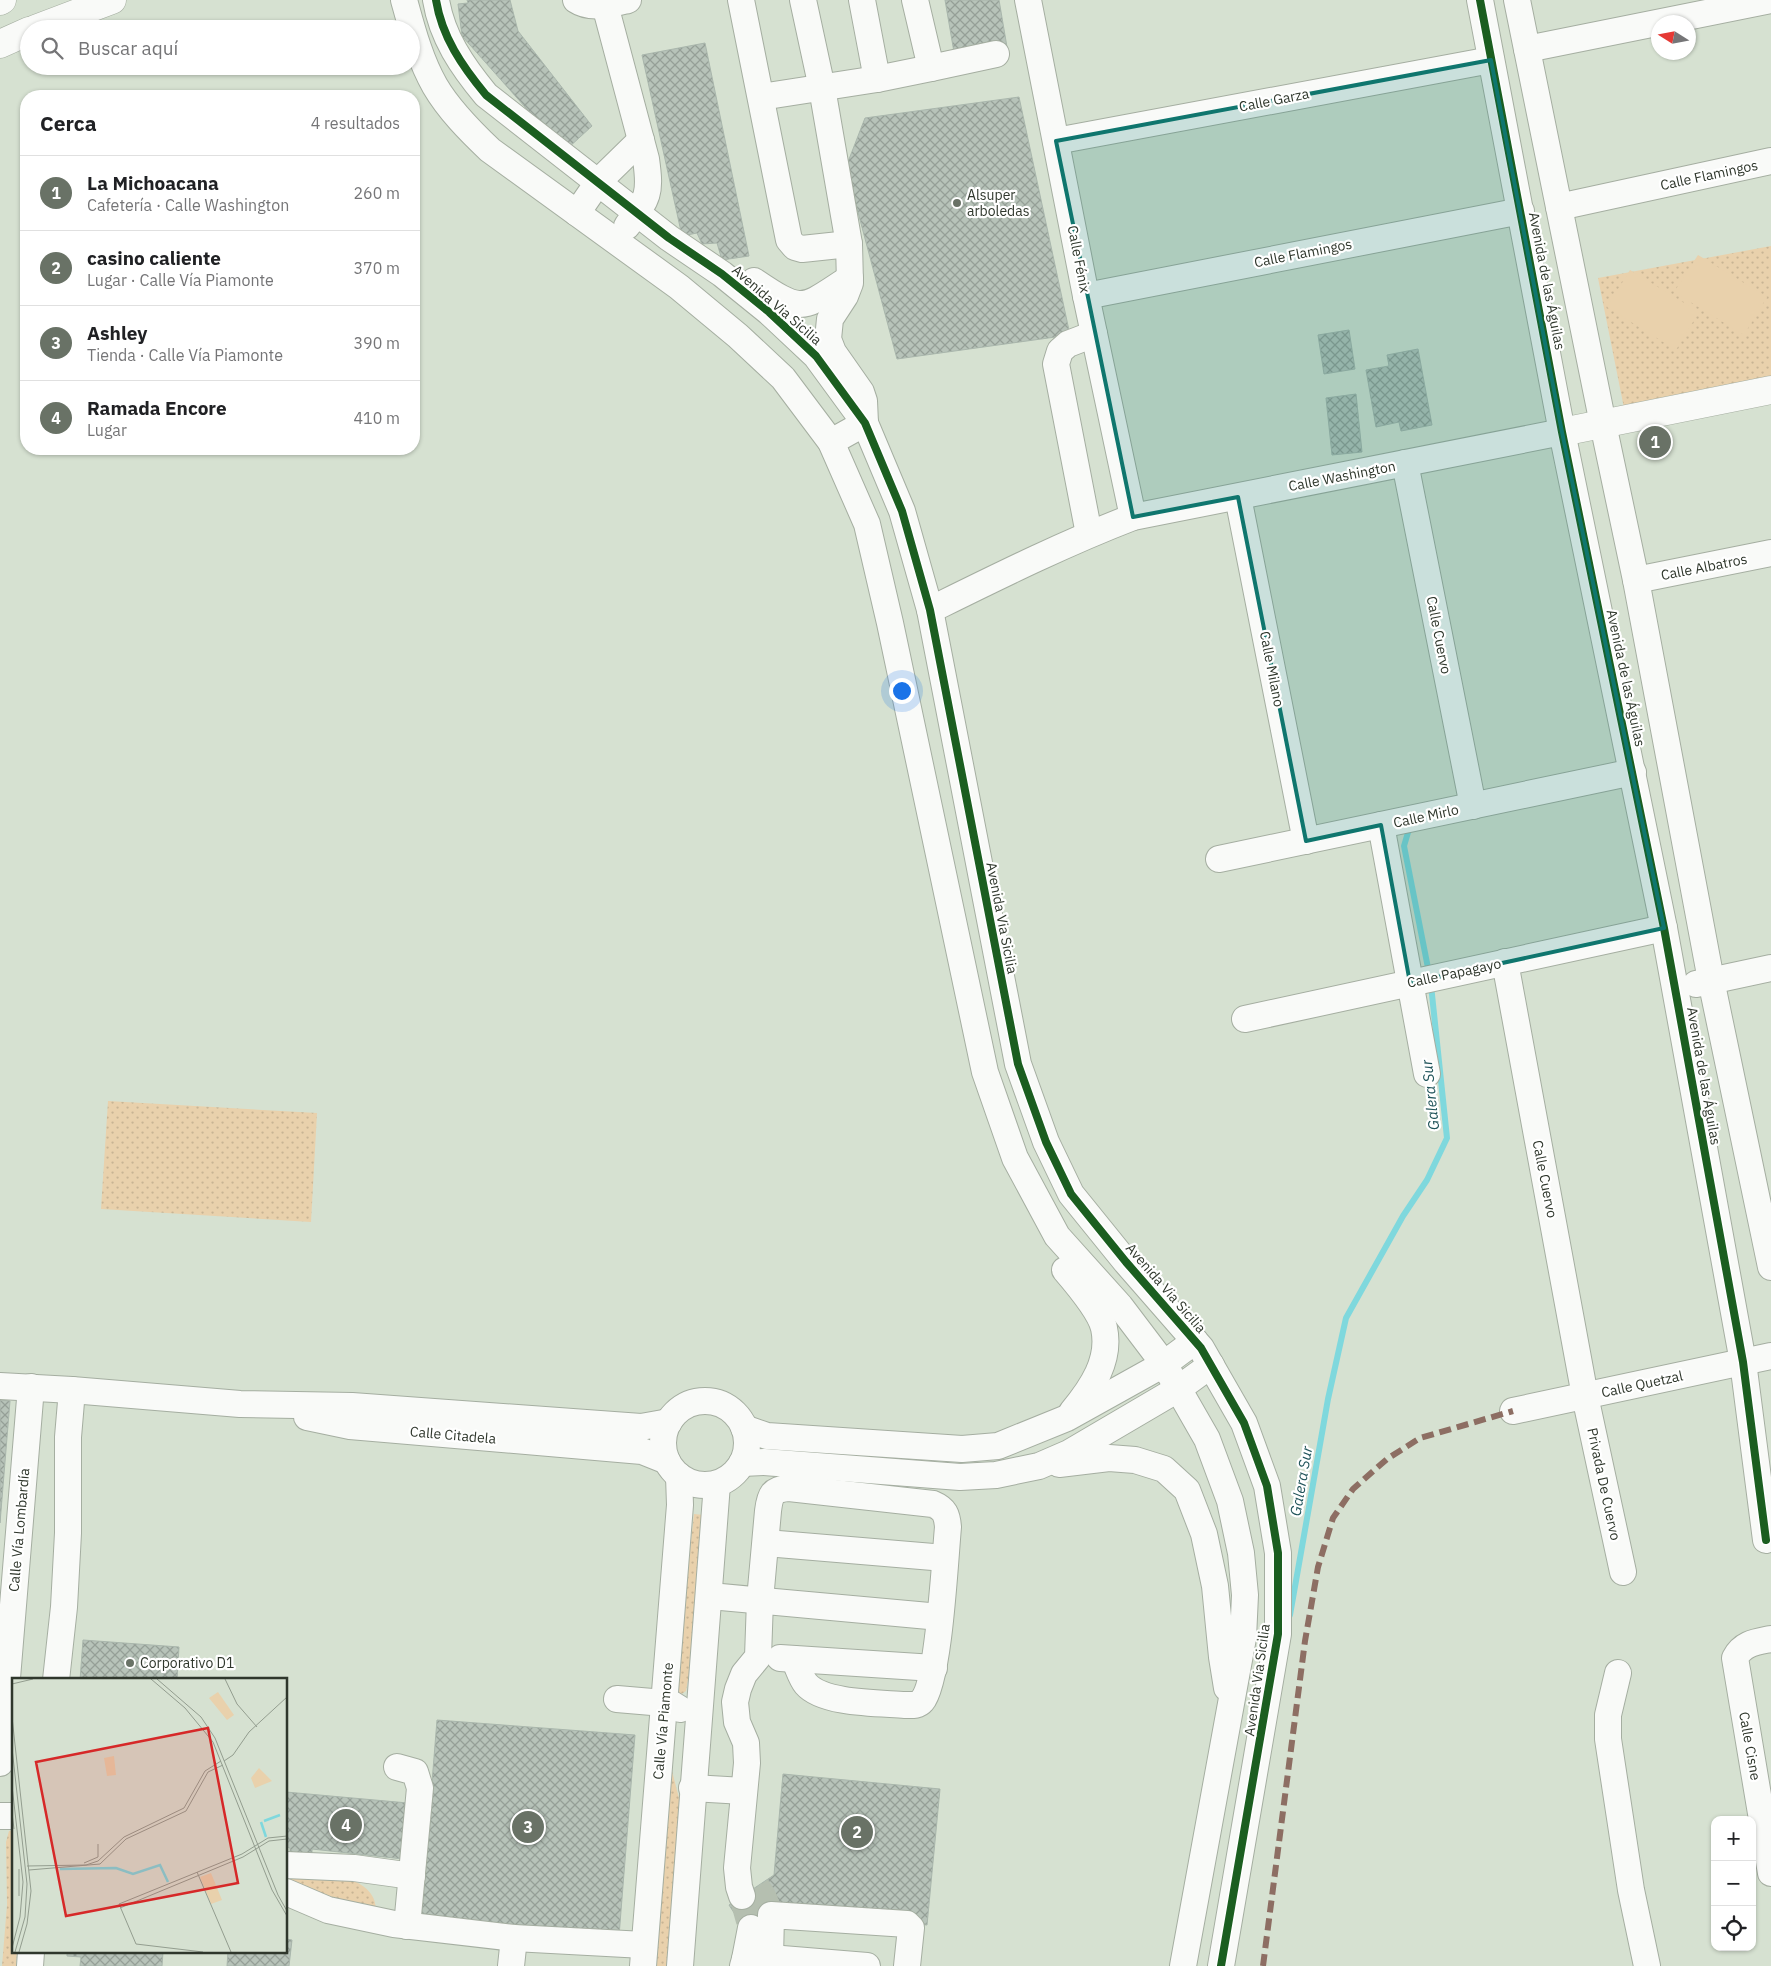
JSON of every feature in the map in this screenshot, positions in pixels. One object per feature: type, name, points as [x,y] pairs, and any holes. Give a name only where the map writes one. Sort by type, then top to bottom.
[{"type":"main road","points":[[59,20],[112,0]]},
{"type":"main road","points":[[0,44],[20,35]]},
{"type":"main road","name":"Calle Washington","points":[[1562,432],[1771,390]]},
{"type":"street","name":"Avenida Via Sicilia","points":[[404,0],[410,20]]},
{"type":"street","name":"Avenida Via Sicilia","points":[[436,0],[438,18],[453,50],[466,71],[486,95],[599,181],[669,238],[722,274],[769,312],[816,356],[865,423],[902,510],[930,610],[1018,1064],[1046,1142],[1071,1194],[1126,1262],[1195,1341],[1211,1365],[1244,1423],[1267,1486],[1278,1553],[1278,1634],[1221,1966]]},
{"type":"street","points":[[576,0],[585,6],[616,2],[646,159],[648,187],[646,200],[615,240]]},
{"type":"street","points":[[741,0],[791,243],[802,249],[849,244]]},
{"type":"street","points":[[804,0],[822,88],[849,244],[850,283],[845,296],[830,319],[828,339],[833,352],[861,392],[864,402],[865,423],[831,442]]},
{"type":"street","points":[[862,0],[877,79]]},
{"type":"street","points":[[915,0],[931,68]]},
{"type":"street","name":"Calle Fénix","points":[[1028,0],[1086,296],[1132,517]]},
{"type":"street","name":"Avenida de las Águilas","points":[[1480,0],[1562,432],[1664,928],[1743,1362],[1766,1540]]},
{"type":"street","name":"Avenida de las Águilas","points":[[1517,0],[1602,424],[1636,580],[1711,980],[1771,1267]]},
{"type":"street","points":[[1527,49],[1771,0]]},
{"type":"street","name":"Avenida Via Sicilia","points":[[420,51],[435,87],[465,126],[490,150],[679,287],[777,372],[831,442],[867,524],[890,622],[984,1072],[1015,1158],[1057,1236],[1120,1306],[1164,1364],[1207,1439],[1230,1501],[1241,1553],[1245,1595],[1243,1638],[1182,1966]]},
{"type":"street","points":[[760,97],[877,79],[996,54]]},
{"type":"street","name":"Calle Garza","points":[[1056,141],[1491,60]]},
{"type":"street","points":[[577,213],[599,181],[641,140]]},
{"type":"street","name":"Calle Flamingos","points":[[1559,207],[1771,161]]},
{"type":"street","name":"Calle Flamingos","points":[[1086,296],[1521,211]]},
{"type":"street","points":[[722,274],[754,281],[781,299],[795,305],[810,303],[850,278]]},
{"type":"street","points":[[1089,534],[1056,364],[1060,351],[1068,344],[1094,334]]},
{"type":"street","name":"Calle Washington","points":[[930,610],[1044,553],[1132,517],[1562,432]]},
{"type":"street","name":"Calle Cuervo","points":[[1405,463],[1473,806]]},
{"type":"street","name":"Calle Milano","points":[[1238,497],[1306,841]]},
{"type":"street","name":"Calle Albatros","points":[[1636,580],[1771,553]]},
{"type":"street","name":"Calle Mirlo","points":[[1220,859],[1633,772]]},
{"type":"street","points":[[1381,825],[1427,1074]]},
{"type":"street","name":"Calle Papagayo","points":[[1245,1019],[1664,928]]},
{"type":"street","name":"Calle Cuervo","points":[[1505,962],[1586,1396]]},
{"type":"street","points":[[1675,988],[1771,968]]},
{"type":"street","points":[[1035,1196],[1034,1220],[1040,1241],[1086,1295],[1104,1326],[1106,1346],[1104,1360],[1089,1392],[1067,1418]]},
{"type":"street","points":[[744,1428],[767,1436],[962,1449],[998,1446],[1067,1418],[1164,1364],[1195,1341]]},
{"type":"street","name":"Calle Quetzal","points":[[1513,1411],[1771,1356]]},
{"type":"street","points":[[1039,1466],[1069,1453],[1178,1389],[1211,1365]]},
{"type":"street","name":"Calle Citadela","points":[[0,1386],[240,1404],[352,1406],[641,1427],[669,1422]]},
{"type":"street","name":"Calle Vía Lombardía","points":[[0,1763],[31,1387]]},
{"type":"street","points":[[56,1678],[64,1607],[68,1533],[68,1451],[72,1390]]},
{"type":"street","name":"Privada De Cuervo","points":[[1586,1396],[1623,1572]]},
{"type":"street","points":[[699,1402],[712,1402],[723,1405],[734,1412],[744,1428],[747,1440],[746,1452],[742,1463],[736,1472],[718,1484],[704,1486],[691,1483],[673,1469],[663,1448],[664,1434],[669,1422],[677,1412],[687,1405],[699,1402]]},
{"type":"street","name":"Calle Citadela","points":[[240,1404],[350,1426],[642,1451],[673,1469]]},
{"type":"street","points":[[742,1463],[764,1462],[960,1477],[996,1475],[1039,1466],[1109,1458],[1135,1460],[1164,1469],[1187,1490],[1204,1534],[1214,1577],[1222,1657],[1231,1707]]},
{"type":"street","name":"Calle Vía Piamonte","points":[[643,1955],[680,1505],[673,1469]]},
{"type":"street","points":[[680,1966],[692,1788],[710,1596],[718,1484]]},
{"type":"street","points":[[749,1892],[737,1880],[747,1763],[746,1743],[737,1722],[735,1702],[744,1674],[758,1657],[760,1600],[770,1500],[774,1492],[781,1488],[789,1488],[933,1504],[943,1508],[947,1518],[940,1617],[934,1668],[922,1702],[914,1705],[905,1705],[839,1699],[820,1694],[806,1684],[794,1659]]},
{"type":"street","points":[[766,1542],[945,1558]]},
{"type":"street","points":[[710,1596],[940,1617]]},
{"type":"street","name":"Calle Cisne","points":[[1771,1639],[1755,1642],[1739,1650],[1735,1658],[1764,1778],[1771,1873]]},
{"type":"street","points":[[758,1657],[934,1668]]},
{"type":"street","points":[[1618,1673],[1608,1715],[1608,1739],[1631,1890],[1647,1966]]},
{"type":"street","points":[[617,1699],[672,1704],[682,1711],[697,1735]]},
{"type":"street","points":[[397,1767],[415,1772],[420,1788],[407,1926]]},
{"type":"street","points":[[692,1788],[744,1791]]},
{"type":"street","points":[[288,1864],[345,1867],[412,1876]]},
{"type":"street","points":[[288,1893],[328,1910],[407,1926],[643,1955]]},
{"type":"street","points":[[867,1966],[753,1961],[761,1922],[908,1924],[911,1928],[907,1966]]},
{"type":"street","points":[[512,1966],[514,1938]]},
{"type":"highlighted area","points":[[1491,60],[1562,432],[1664,928],[1410,983],[1381,825],[1306,841],[1238,497],[1133,517],[1056,141]]},
{"type":"shaded area","points":[[1771,246],[1771,378],[1624,408],[1598,278]]},
{"type":"shaded area","points":[[1698,255],[1767,297],[1744,335],[1674,292]]},
{"type":"shaded area","points":[[1630,270],[1699,312],[1676,350],[1607,307]]},
{"type":"shaded area","points":[[108,1101],[317,1113],[311,1222],[101,1209]]},
{"type":"shaded area","points":[[694,1514],[704,1515],[690,1668],[686,1691],[680,1695],[675,1686]]},
{"type":"shaded area","points":[[671,1767],[681,1806],[674,1966],[653,1966]]},
{"type":"shaded area","points":[[12,1830],[12,1954],[17,1954],[16,1966],[2,1966],[7,1905],[6,1842],[9,1831]]},
{"type":"shaded area","points":[[288,1870],[325,1874],[354,1881],[365,1887],[373,1896],[376,1908],[347,1905],[288,1881]]},
{"type":"building","points":[[467,0],[510,0],[518,31],[592,126],[567,149],[525,107],[462,36],[458,4],[468,3]]},
{"type":"building","points":[[945,0],[999,0],[1007,47],[955,58]]},
{"type":"building","points":[[705,43],[749,256],[722,260],[717,243],[702,244],[697,233],[682,236],[642,55]]},
{"type":"building","points":[[1019,97],[1070,335],[897,359],[846,167],[865,118]]},
{"type":"building","points":[[1349,330],[1355,369],[1324,374],[1318,335]]},
{"type":"building","points":[[1418,349],[1432,425],[1401,431],[1399,422],[1376,427],[1366,370],[1389,366],[1387,355]]},
{"type":"building","points":[[1356,394],[1362,452],[1332,455],[1326,398]]},
{"type":"building","points":[[0,1400],[10,1401],[0,1523]]},
{"type":"building","name":"Corporativo D1","points":[[83,1640],[179,1647],[177,1678],[80,1678]]},
{"type":"building","points":[[437,1720],[635,1735],[619,1936],[421,1920]]},
{"type":"building","points":[[783,1774],[940,1789],[927,1925],[793,1912],[746,1931],[729,1905],[774,1875]]},
{"type":"building","points":[[288,1792],[408,1803],[403,1859],[312,1849],[312,1860],[290,1859],[290,1848],[288,1848]]},
{"type":"building","points":[[288,1939],[292,1940],[289,1966],[227,1966],[228,1954],[288,1954]]},
{"type":"building","points":[[67,1954],[163,1954],[162,1966],[80,1966],[81,1957],[67,1956]]},
{"type":"waterway","name":"Galera Sur","points":[[1411,828],[1409,829],[1404,846],[1429,973]]},
{"type":"waterway","name":"Galera Sur","points":[[1290,1615],[1328,1399],[1346,1318],[1403,1216],[1427,1180],[1447,1138],[1431,985]]},
{"type":"tunnel","points":[[757,1887],[771,1915]]},
{"type":"tunnel","points":[[742,1896],[751,1928]]},
{"type":"marked path","points":[[1263,1966],[1305,1641],[1318,1567],[1333,1518],[1353,1489],[1387,1459],[1420,1438],[1513,1411]]},
{"type":"cycle path","points":[[436,0],[448,39],[461,62],[486,95],[669,238],[722,274],[769,312],[816,356],[865,423],[902,511],[930,610],[1018,1064],[1046,1142],[1071,1194],[1126,1262],[1201,1348],[1244,1423],[1267,1486],[1278,1553],[1278,1634],[1221,1966]]},
{"type":"cycle path","points":[[1480,0],[1562,432],[1664,928],[1743,1362],[1766,1540]]},
{"type":"place","name":"Alsuper arboledas","points":[[957,203]]},
{"type":"place","name":"La Michoacana","points":[[1655,442]]},
{"type":"place","name":"Corporativo D1","points":[[130,1663]]},
{"type":"place","name":"Ramada Encore","points":[[346,1825]]},
{"type":"place","name":"Ashley","points":[[528,1827]]},
{"type":"place","name":"casino caliente","points":[[857,1832]]}]
